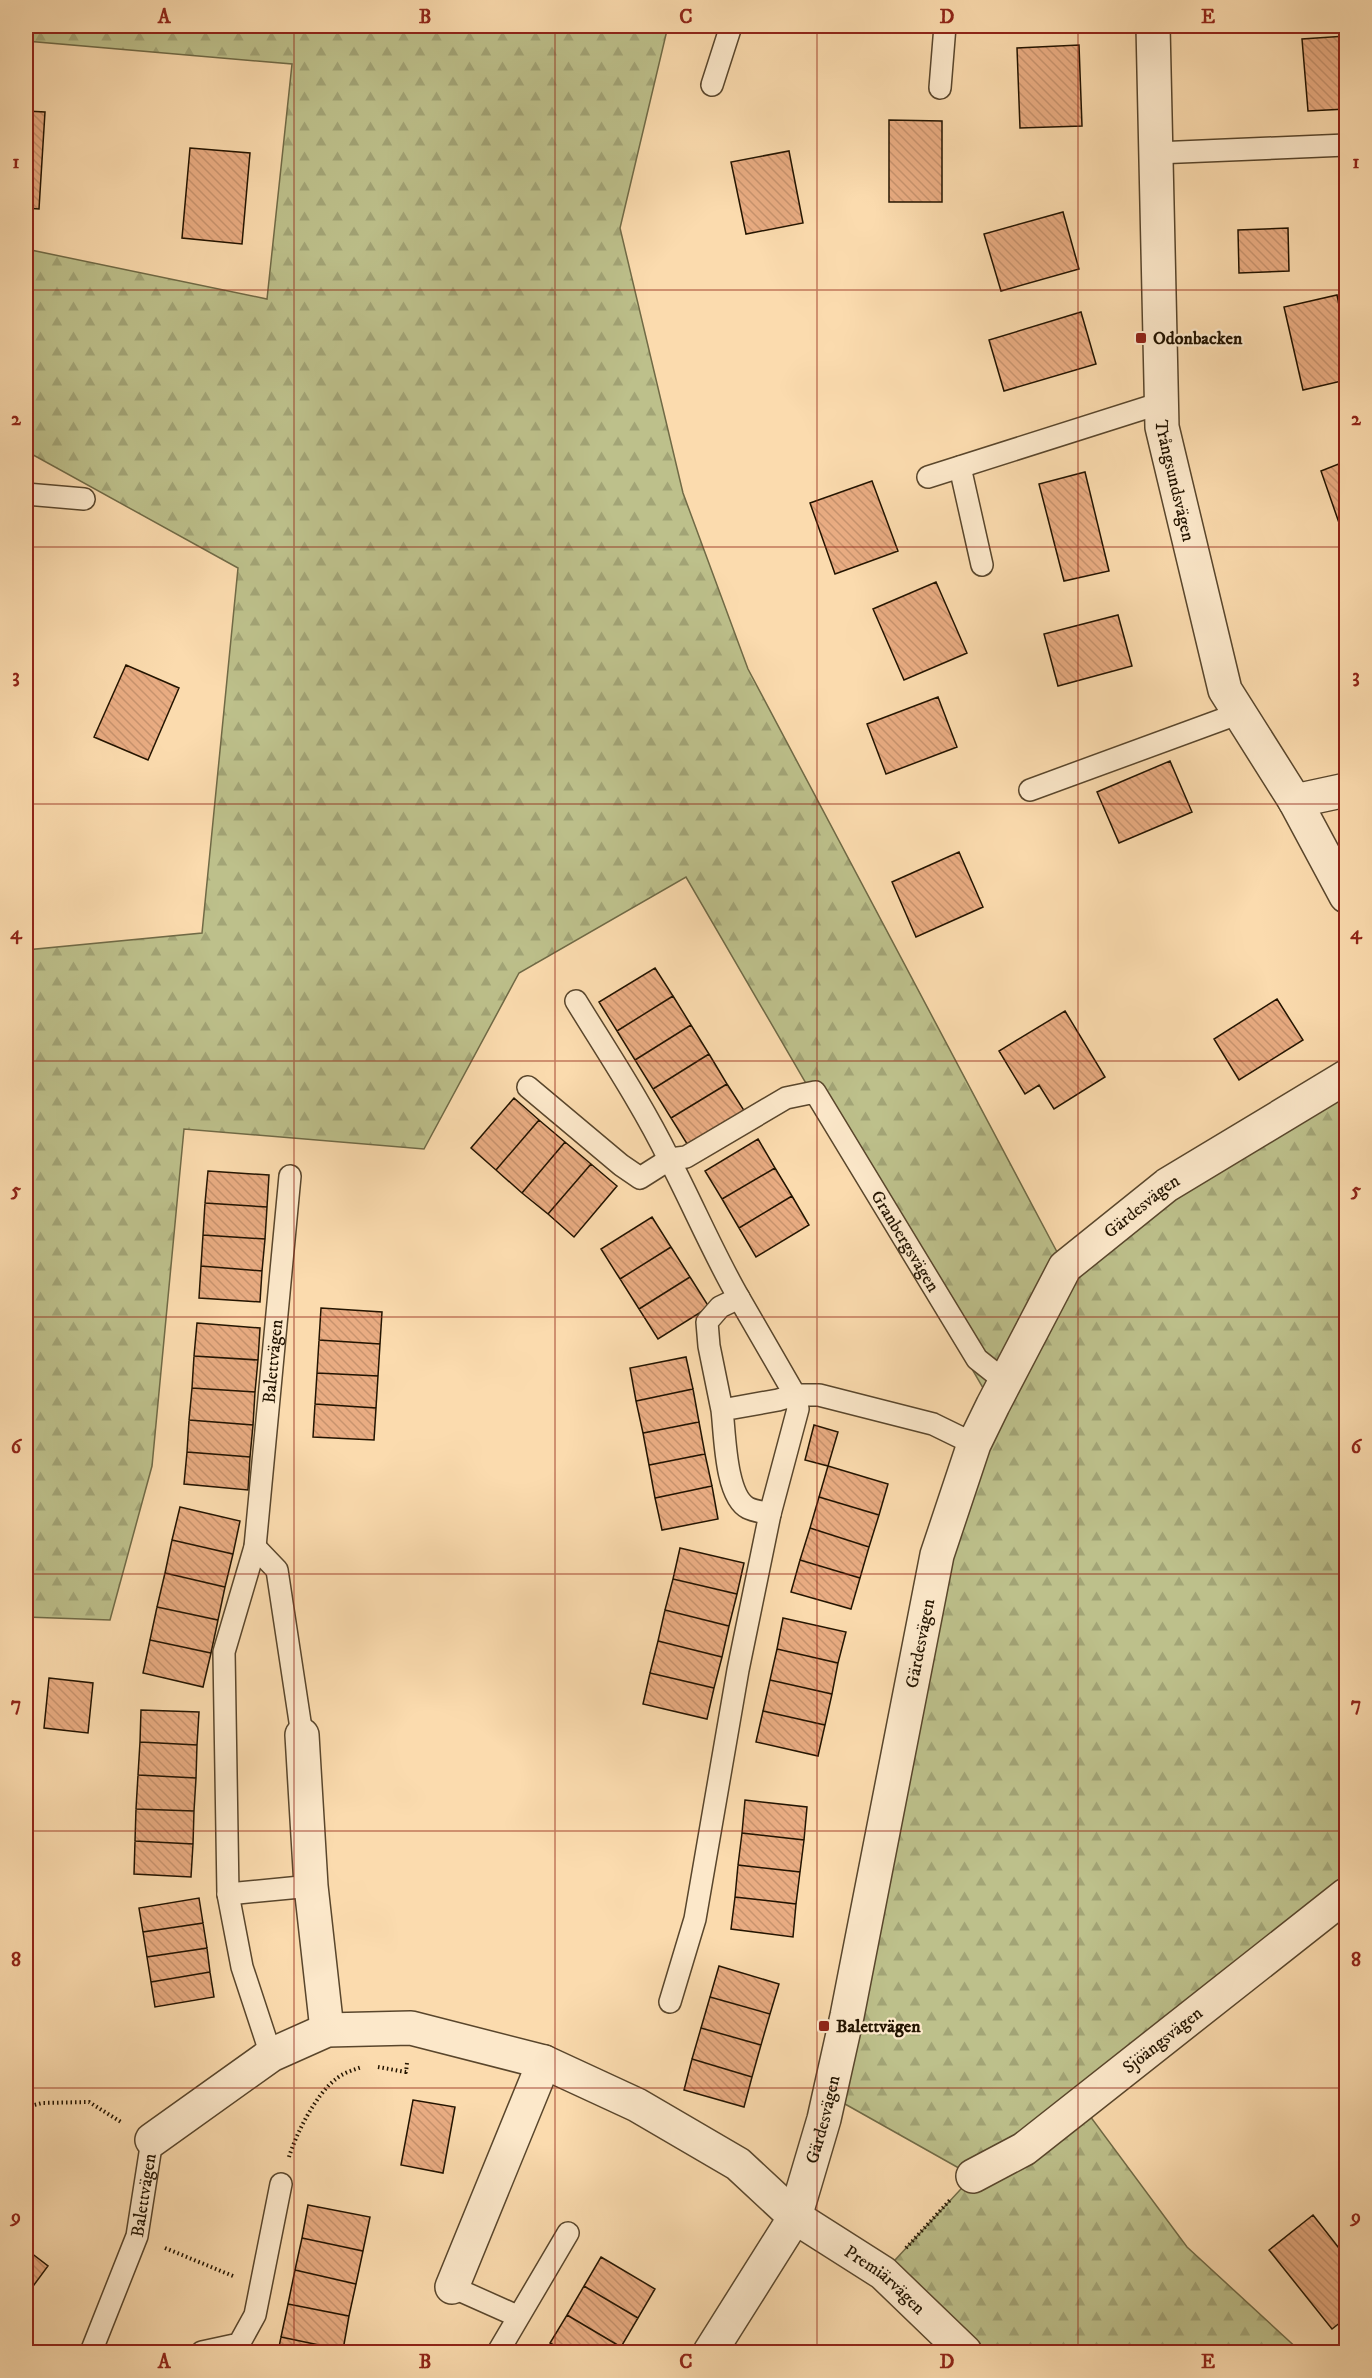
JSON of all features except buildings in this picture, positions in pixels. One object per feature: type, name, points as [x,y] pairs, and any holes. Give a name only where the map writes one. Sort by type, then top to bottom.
[{"type":"street","name":"Trångsundsvägen","points":[[1153,26],[1162,427],[1225,690],[1295,801],[1347,896]]},
{"type":"street","points":[[1295,801],[1347,790]]},
{"type":"street","name":"Gärdesvägen","points":[[710,2352],[795,2217],[824,2119],[847,2016],[937,1555],[974,1444],[1065,1267],[1167,1185],[1347,1077]]},
{"type":"street","points":[[302,1735],[312,1886],[327,2030]]},
{"type":"street","name":"Sjöängsvägen","points":[[973,2176],[1024,2149],[1347,1895]]},
{"type":"street","name":"Balettvägen","points":[[152,2140],[271,2055],[327,2030],[411,2028],[544,2062],[637,2105],[738,2164],[795,2217]]},
{"type":"street","points":[[452,2287],[544,2062]]},
{"type":"street","name":"Premiärvägen","points":[[795,2217],[883,2273],[965,2352]]},
{"type":"lane","points":[[712,85],[731,26]]},
{"type":"lane","points":[[940,88],[945,26]]},
{"type":"lane","points":[[1156,153],[1347,145]]},
{"type":"lane","points":[[928,477],[1161,403]]},
{"type":"lane","points":[[960,467],[982,565]]},
{"type":"lane","points":[[26,494],[84,499]]},
{"type":"lane","points":[[1030,790],[1240,713]]},
{"type":"lane","points":[[576,1001],[670,1159],[715,1257],[795,1395],[798,1409],[770,1514],[738,1670],[695,1919],[670,2002]]},
{"type":"lane","points":[[528,1087],[621,1165],[640,1178],[670,1159]]},
{"type":"lane","name":"Granbergsvägen","points":[[670,1159],[686,1157],[786,1098],[815,1092],[977,1359],[1006,1382]]},
{"type":"lane","name":"Balettvägen","points":[[271,2055],[242,1967],[228,1893],[224,1652],[255,1547],[290,1176]]},
{"type":"lane","points":[[739,1298],[720,1307],[707,1322],[709,1346],[722,1410],[730,1480],[738,1498],[746,1507],[770,1514]]},
{"type":"lane","points":[[722,1410],[795,1395],[819,1395],[933,1424],[974,1444]]},
{"type":"lane","points":[[255,1547],[277,1570],[302,1735]]},
{"type":"lane","points":[[228,1893],[312,1886]]},
{"type":"lane","name":"Balettvägen","points":[[91,2352],[136,2236],[152,2140]]},
{"type":"lane","points":[[202,2352],[238,2344],[255,2315],[281,2184]]},
{"type":"lane","points":[[498,2352],[517,2316],[568,2233]]},
{"type":"lane","points":[[452,2287],[517,2316]]},
{"type":"path","points":[[296,2137],[316,2103],[335,2079],[367,2065],[406,2072]]},
{"type":"path","points":[[26,2107],[42,2103],[89,2102],[152,2140]]},
{"type":"path","points":[[883,2273],[973,2176]]},
{"type":"path","points":[[136,2236],[221,2272],[261,2286]]},
{"type":"green space","points":[[26,26],[668,26],[620,228],[683,493],[748,669],[1065,1267],[1346,1077],[1346,1895],[1081,2104],[1187,2247],[1301,2352],[965,2352],[883,2273],[973,2176],[829,2095],[937,1555],[993,1405],[686,877],[519,973],[424,1149],[184,1129],[152,1466],[110,1620],[26,1617],[26,950],[202,933],[238,568],[26,451],[26,249],[267,299],[292,64],[26,41]]},
{"type":"place","name":"Odonbacken","points":[[1141,338]]},
{"type":"place","name":"Balettvägen","points":[[824,2026]]}]
